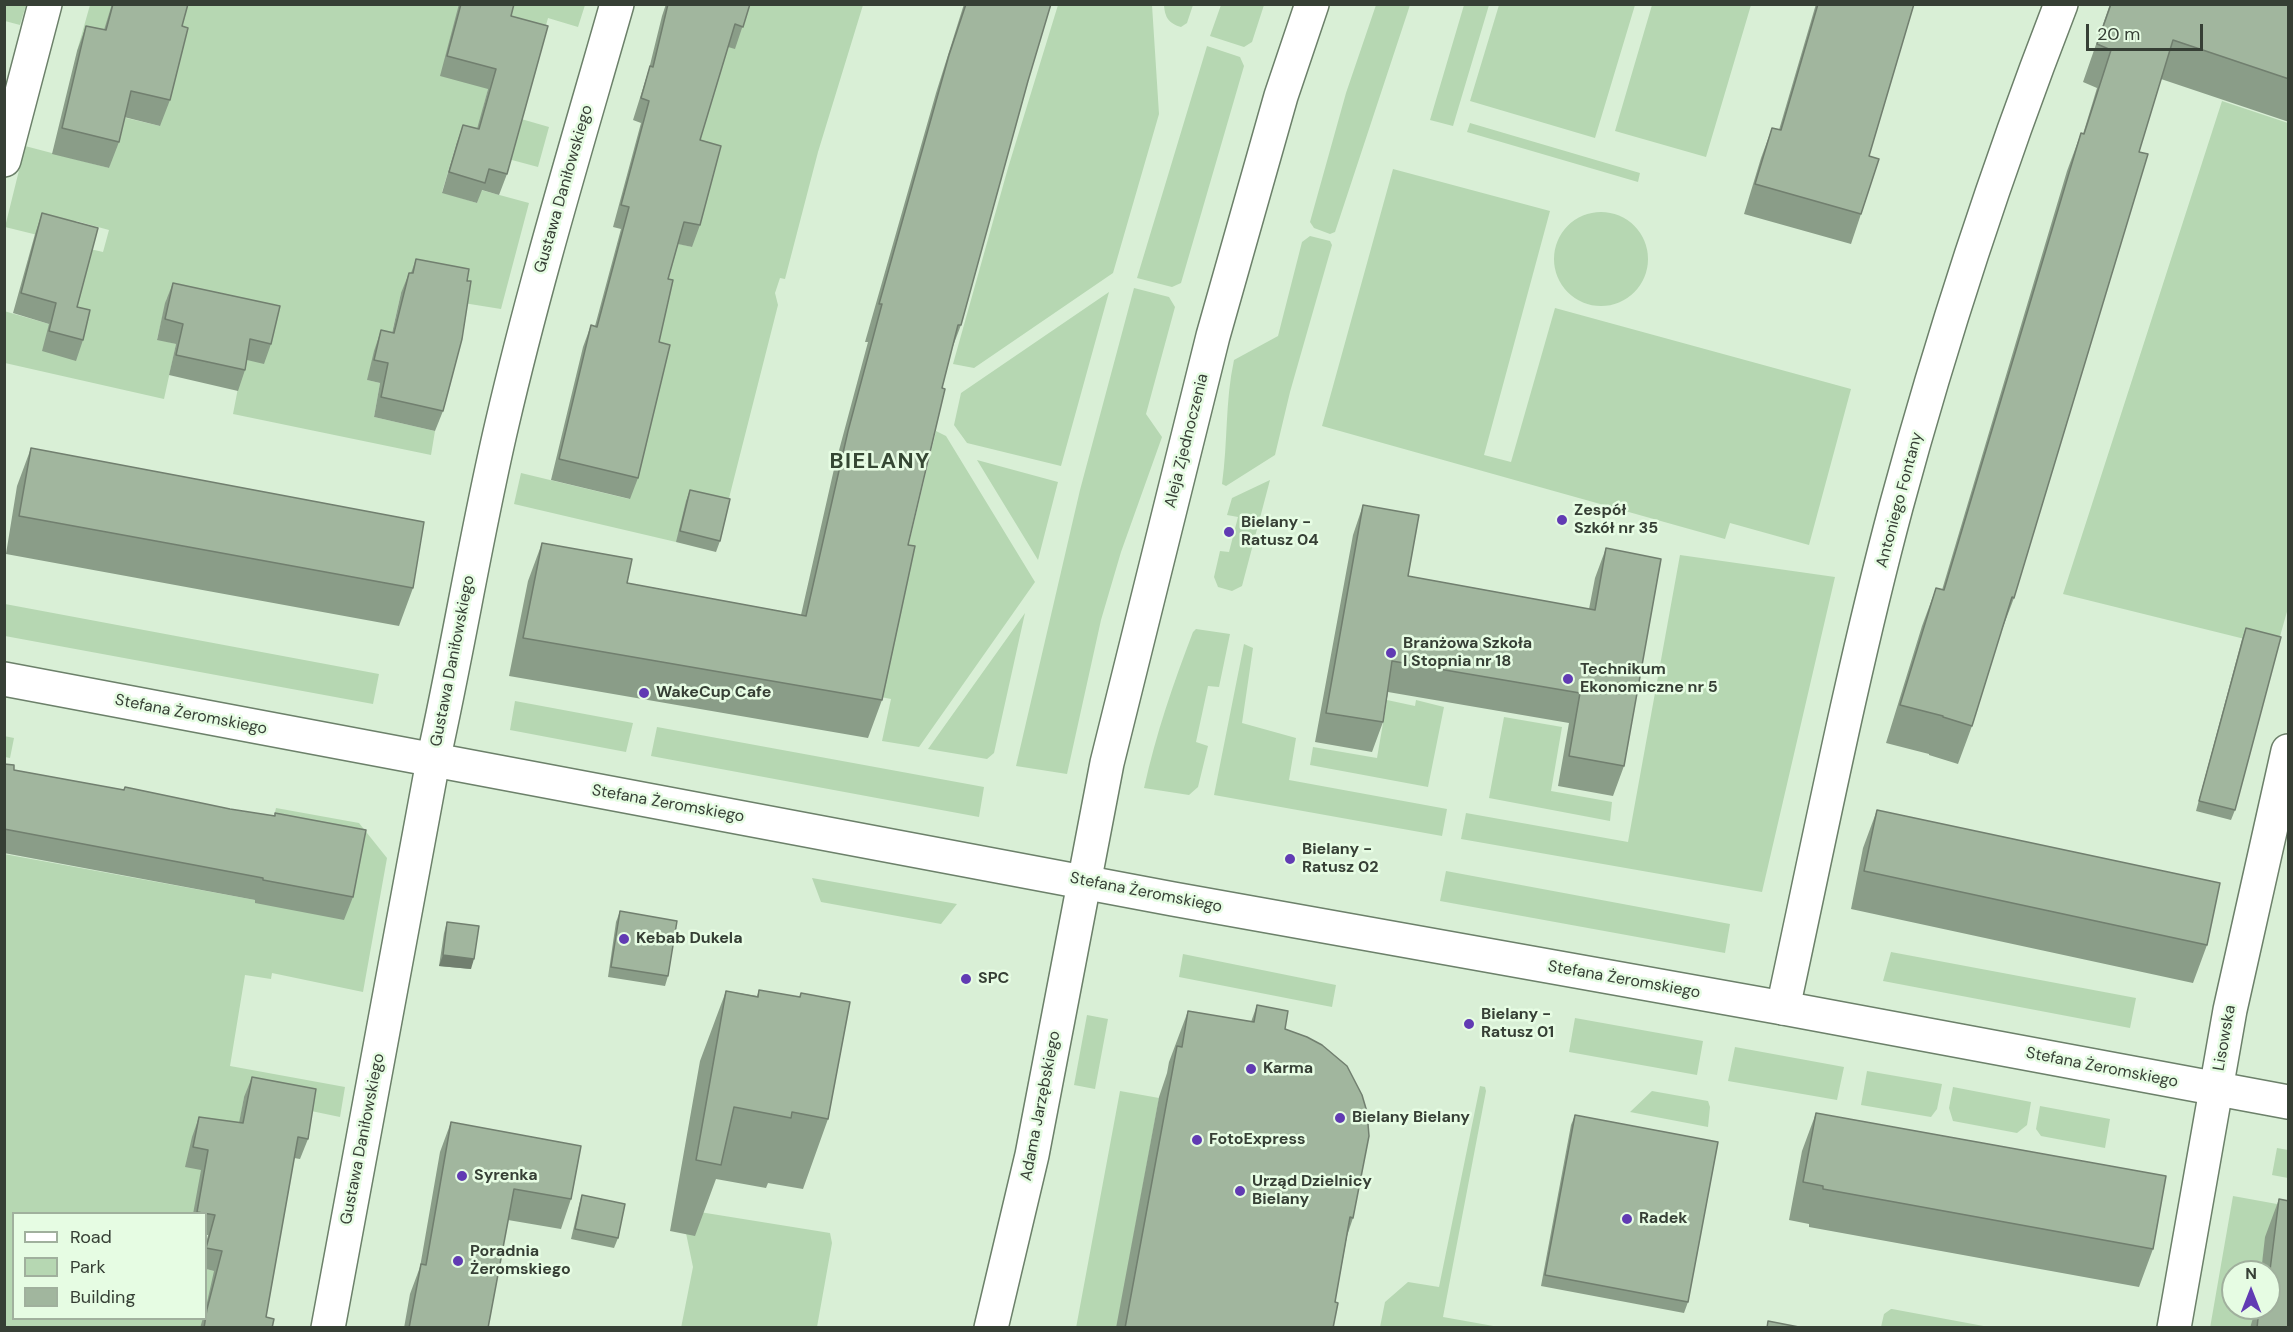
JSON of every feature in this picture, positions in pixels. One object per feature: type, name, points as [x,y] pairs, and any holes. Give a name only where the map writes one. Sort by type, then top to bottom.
[{"type":"street","points":[[4,160],[45,4]]},
{"type":"street","name":"Gustawa Daniłowskiego","points":[[328,1328],[433,761],[502,422],[551,230],[618,4]]},
{"type":"street","name":"Aleja Zjednoczenia","points":[[1083,882],[1107,763],[1213,336],[1281,96],[1312,4]]},
{"type":"street","name":"Antoniego Fontany","points":[[1783,1008],[1856,673],[1896,508],[1942,343],[2036,69],[2061,4]]},
{"type":"street","name":"Stefana Żeromskiego","points":[[4,679],[1083,882],[2289,1102]]},
{"type":"street","name":"Lisowska","points":[[2174,1328],[2230,1010],[2289,751]]},
{"type":"street","name":"Adama Jarzębskiego","points":[[990,1328],[1032,1155],[1083,882]]},
{"type":"green space","points":[[1164,4],[1193,5],[1187,23],[1181,27],[1170,21],[1166,16]]},
{"type":"green space","points":[[4,5],[26,5],[20,25],[5,21]]},
{"type":"green space","points":[[90,5],[585,5],[578,27],[548,18],[540,47],[488,89],[483,108],[549,127],[538,167],[456,145],[442,192],[477,203],[481,190],[529,203],[501,309],[401,293],[387,354],[367,380],[380,383],[374,417],[435,431],[431,455],[233,414],[238,388],[185,302],[167,298],[157,339],[176,344],[164,399],[5,363],[4,311],[49,324],[69,327],[90,249],[103,252],[109,230],[76,221],[70,243],[5,227],[25,146],[109,168],[122,117],[160,126],[77,51]]},
{"type":"green space","points":[[743,5],[863,5],[818,152],[785,279],[780,278],[775,293],[778,305],[726,510],[676,542],[514,504],[521,473],[629,499],[660,301],[676,243],[692,247],[692,161],[727,46],[735,48]]},
{"type":"green space","points":[[1058,5],[1152,5],[1159,114],[1113,273],[974,368],[953,364],[1008,168]]},
{"type":"green space","points":[[1221,5],[1264,5],[1252,42],[1244,47],[1210,36]]},
{"type":"green space","points":[[1376,5],[1410,5],[1335,232],[1330,234],[1314,228],[1310,222],[1346,93]]},
{"type":"green space","points":[[1464,5],[1489,5],[1453,126],[1430,120]]},
{"type":"green space","points":[[1499,5],[1635,5],[1595,138],[1470,101]]},
{"type":"green space","points":[[1652,5],[1751,5],[1706,157],[1615,131]]},
{"type":"green space","points":[[1207,46],[1240,57],[1244,66],[1181,283],[1172,287],[1137,278]]},
{"type":"green space","points":[[2222,101],[2288,123],[2288,608],[2277,647],[2063,594]]},
{"type":"green space","points":[[1470,123],[1640,173],[1638,182],[1467,132]]},
{"type":"green space","points":[[1393,169],[1550,211],[1484,455],[1511,462],[1555,308],[1851,389],[1809,545],[1730,523],[1725,539],[1322,426]]},
{"type":"green space","points":[[1601,212],[1619,216],[1634,226],[1644,241],[1648,259],[1644,277],[1634,292],[1619,302],[1601,306],[1583,302],[1568,292],[1558,277],[1554,259],[1558,241],[1568,226],[1583,216]]},
{"type":"green space","points":[[1310,236],[1330,241],[1332,245],[1290,392],[1275,455],[1226,486],[1222,484],[1229,391],[1234,360],[1278,336],[1302,242]]},
{"type":"green space","points":[[1134,288],[1169,297],[1175,307],[1146,414],[1162,437],[1121,552],[1101,620],[1067,774],[1016,766],[1080,490]]},
{"type":"green space","points":[[1109,292],[1061,466],[967,443],[954,425],[961,393]]},
{"type":"green space","points":[[936,431],[946,436],[1035,582],[919,747],[882,741],[891,699],[881,697],[900,581]]},
{"type":"green space","points":[[977,460],[1058,482],[1038,560]]},
{"type":"green space","points":[[1270,480],[1242,586],[1232,591],[1218,587],[1214,577],[1220,551],[1229,552],[1238,517],[1227,515],[1232,498]]},
{"type":"green space","points":[[1680,555],[1835,577],[1762,892],[1461,839],[1466,813],[1628,842]]},
{"type":"green space","points":[[5,604],[379,674],[373,704],[5,636]]},
{"type":"green space","points":[[1025,613],[994,753],[987,759],[928,749]]},
{"type":"green space","points":[[1196,629],[1230,634],[1219,687],[1208,686],[1196,742],[1208,746],[1198,787],[1189,795],[1144,788],[1165,709]]},
{"type":"green space","points":[[1244,644],[1253,648],[1242,723],[1296,738],[1289,780],[1447,809],[1442,836],[1214,795]]},
{"type":"green space","points":[[1387,700],[1415,706],[1416,700],[1444,707],[1428,787],[1310,765],[1313,747],[1377,758]]},
{"type":"green space","points":[[515,701],[633,723],[626,752],[510,730]]},
{"type":"green space","points":[[1504,717],[1562,727],[1551,791],[1612,802],[1610,821],[1489,798]]},
{"type":"green space","points":[[657,727],[984,787],[979,817],[651,756]]},
{"type":"green space","points":[[4,736],[14,738],[10,758],[5,757]]},
{"type":"green space","points":[[276,808],[359,823],[387,858],[363,992],[272,973],[271,979],[245,975],[230,1066],[345,1087],[340,1117],[244,1097],[236,1144],[240,1178],[194,1212],[12,1212],[12,1320],[207,1320],[207,1269],[219,1272],[208,1327],[5,1327],[4,854],[255,900]]},
{"type":"green space","points":[[1446,871],[1730,924],[1725,953],[1440,901]]},
{"type":"green space","points":[[812,878],[957,904],[941,924],[821,902]]},
{"type":"green space","points":[[1891,952],[2136,998],[2130,1028],[1883,981]]},
{"type":"green space","points":[[1183,954],[1336,985],[1332,1007],[1179,977]]},
{"type":"green space","points":[[1087,1015],[1108,1019],[1095,1089],[1074,1085]]},
{"type":"green space","points":[[1575,1018],[1703,1041],[1697,1075],[1569,1052]]},
{"type":"green space","points":[[1735,1047],[1844,1067],[1837,1100],[1728,1081]]},
{"type":"green space","points":[[1867,1071],[1942,1084],[1937,1109],[1931,1117],[1861,1105]]},
{"type":"green space","points":[[1480,1086],[1485,1087],[1486,1091],[1443,1317],[1499,1327],[1380,1327],[1385,1302],[1408,1282],[1439,1287]]},
{"type":"green space","points":[[1953,1087],[2031,1102],[2027,1125],[2017,1133],[1953,1121],[1949,1108]]},
{"type":"green space","points":[[1120,1091],[1159,1098],[1117,1327],[1076,1328]]},
{"type":"green space","points":[[1652,1091],[1708,1101],[1710,1107],[1708,1127],[1630,1112]]},
{"type":"green space","points":[[2040,1106],[2110,1119],[2105,1148],[2041,1136],[2036,1129]]},
{"type":"green space","points":[[2277,1148],[2288,1150],[2288,1178],[2272,1175]]},
{"type":"green space","points":[[2233,1196],[2288,1206],[2266,1237],[2263,1260],[2222,1260]]},
{"type":"green space","points":[[681,1209],[830,1233],[832,1243],[817,1327],[681,1328],[693,1267]]},
{"type":"green space","points":[[2221,1265],[2221,1320],[2255,1320],[2255,1327],[2210,1328]]},
{"type":"green space","points":[[1891,1309],[1989,1327],[1881,1327],[1884,1314]]},
{"type":"building","points":[[113,4],[188,4],[182,26],[188,28],[170,100],[131,91],[119,142],[62,128],[86,26],[106,30]]},
{"type":"building","points":[[461,4],[514,4],[511,16],[548,26],[507,174],[489,169],[485,183],[449,172],[463,125],[479,129],[496,69],[447,56]]},
{"type":"building","points":[[668,4],[750,4],[743,27],[735,24],[700,140],[721,146],[700,225],[684,222],[668,279],[673,280],[659,342],[670,345],[638,478],[559,459],[591,325],[597,327],[629,207],[621,205],[649,101],[641,98],[650,66],[653,67]]},
{"type":"building","points":[[966,4],[1051,4],[961,325],[958,325],[942,388],[945,389],[908,545],[915,546],[882,700],[523,638],[542,543],[632,559],[627,583],[806,616],[848,431],[882,304],[879,304],[949,55]]},
{"type":"building","points":[[1818,4],[1914,4],[1869,156],[1879,159],[1861,214],[1755,184],[1772,128],[1781,130]]},
{"type":"building","points":[[2111,4],[2289,4],[2289,79],[2173,40],[2139,152],[2148,154],[2014,598],[2012,597],[1972,726],[1900,705],[1936,588],[1944,590],[2081,133],[2084,134],[2111,50],[2097,44]]},
{"type":"building","points":[[42,213],[98,228],[77,307],[90,310],[83,340],[49,331],[56,303],[21,293]]},
{"type":"building","points":[[416,259],[469,269],[467,281],[471,281],[462,339],[443,411],[381,397],[388,363],[374,360],[381,330],[394,333],[409,273],[413,273]]},
{"type":"building","points":[[173,283],[280,306],[271,344],[250,339],[245,370],[176,355],[183,324],[165,319]]},
{"type":"building","points":[[31,448],[424,522],[413,588],[19,516]]},
{"type":"building","points":[[690,490],[730,499],[720,541],[680,531]]},
{"type":"building","points":[[1363,505],[1419,515],[1408,576],[1595,610],[1606,548],[1661,559],[1624,766],[1569,756],[1580,693],[1392,661],[1383,722],[1326,713]]},
{"type":"building","points":[[2246,628],[2281,637],[2235,810],[2199,801]]},
{"type":"building","points":[[4,764],[14,765],[14,770],[124,790],[125,787],[230,809],[275,816],[275,813],[366,830],[353,897],[4,829]]},
{"type":"building","points":[[1877,810],[2220,883],[2207,945],[1864,871]]},
{"type":"building","points":[[620,911],[677,921],[668,976],[611,967]]},
{"type":"building","points":[[447,922],[479,926],[474,959],[443,955]]},
{"type":"building","points":[[759,990],[800,997],[801,993],[850,1002],[828,1119],[792,1112],[791,1118],[734,1107],[721,1165],[696,1160],[726,991],[758,997]]},
{"type":"building","name":"Urząd Dzielnicy Bielany","points":[[1257,1005],[1288,1011],[1285,1029],[1322,1045],[1347,1066],[1362,1095],[1367,1112],[1369,1136],[1353,1218],[1350,1217],[1335,1302],[1338,1303],[1333,1328],[1125,1328],[1177,1046],[1182,1047],[1188,1011],[1254,1022]]},
{"type":"building","points":[[252,1077],[316,1089],[308,1139],[298,1137],[266,1317],[274,1319],[272,1328],[204,1328],[222,1251],[207,1248],[215,1215],[197,1212],[208,1150],[193,1147],[199,1117],[243,1123]]},
{"type":"building","points":[[1816,1113],[2166,1176],[2153,1249],[1823,1189],[1823,1186],[1803,1182]]},
{"type":"building","name":"Radek","points":[[1575,1115],[1718,1142],[1688,1302],[1545,1275]]},
{"type":"building","name":"Poradnia Żeromskiego","points":[[451,1122],[581,1146],[571,1199],[514,1189],[488,1328],[409,1328],[421,1264],[426,1265]]},
{"type":"building","points":[[582,1195],[625,1204],[618,1238],[575,1229]]},
{"type":"building","points":[[2279,1199],[2289,1201],[2289,1328],[2257,1328],[2258,1320],[2281,1320],[2281,1260],[2271,1260]]},
{"type":"building","points":[[1768,1321],[1804,1328],[1767,1328]]},
{"type":"place","name":"Zespół Szkół nr 35","points":[[1562,520]]},
{"type":"place","name":"Bielany - Ratusz 04","points":[[1229,532]]},
{"type":"place","name":"Branżowa Szkoła I Stopnia nr 18","points":[[1391,653]]},
{"type":"place","name":"Technikum Ekonomiczne nr 5","points":[[1568,679]]},
{"type":"place","name":"WakeCup Cafe","points":[[644,693]]},
{"type":"place","name":"Bielany - Ratusz 02","points":[[1290,859]]},
{"type":"place","name":"Kebab Dukela","points":[[624,939]]},
{"type":"place","name":"SPC","points":[[966,979]]},
{"type":"place","name":"Bielany - Ratusz 01","points":[[1469,1024]]},
{"type":"place","name":"Karma","points":[[1251,1069]]},
{"type":"place","name":"Bielany Bielany","points":[[1340,1118]]},
{"type":"place","name":"FotoExpress","points":[[1197,1140]]},
{"type":"place","name":"Syrenka","points":[[462,1176]]},
{"type":"place","name":"Urząd Dzielnicy Bielany","points":[[1240,1191]]},
{"type":"place","name":"Radek","points":[[1627,1219]]},
{"type":"place","name":"Poradnia Żeromskiego","points":[[458,1261]]},
{"type":"district","name":"BIELANY","points":[[880,462]]}]
